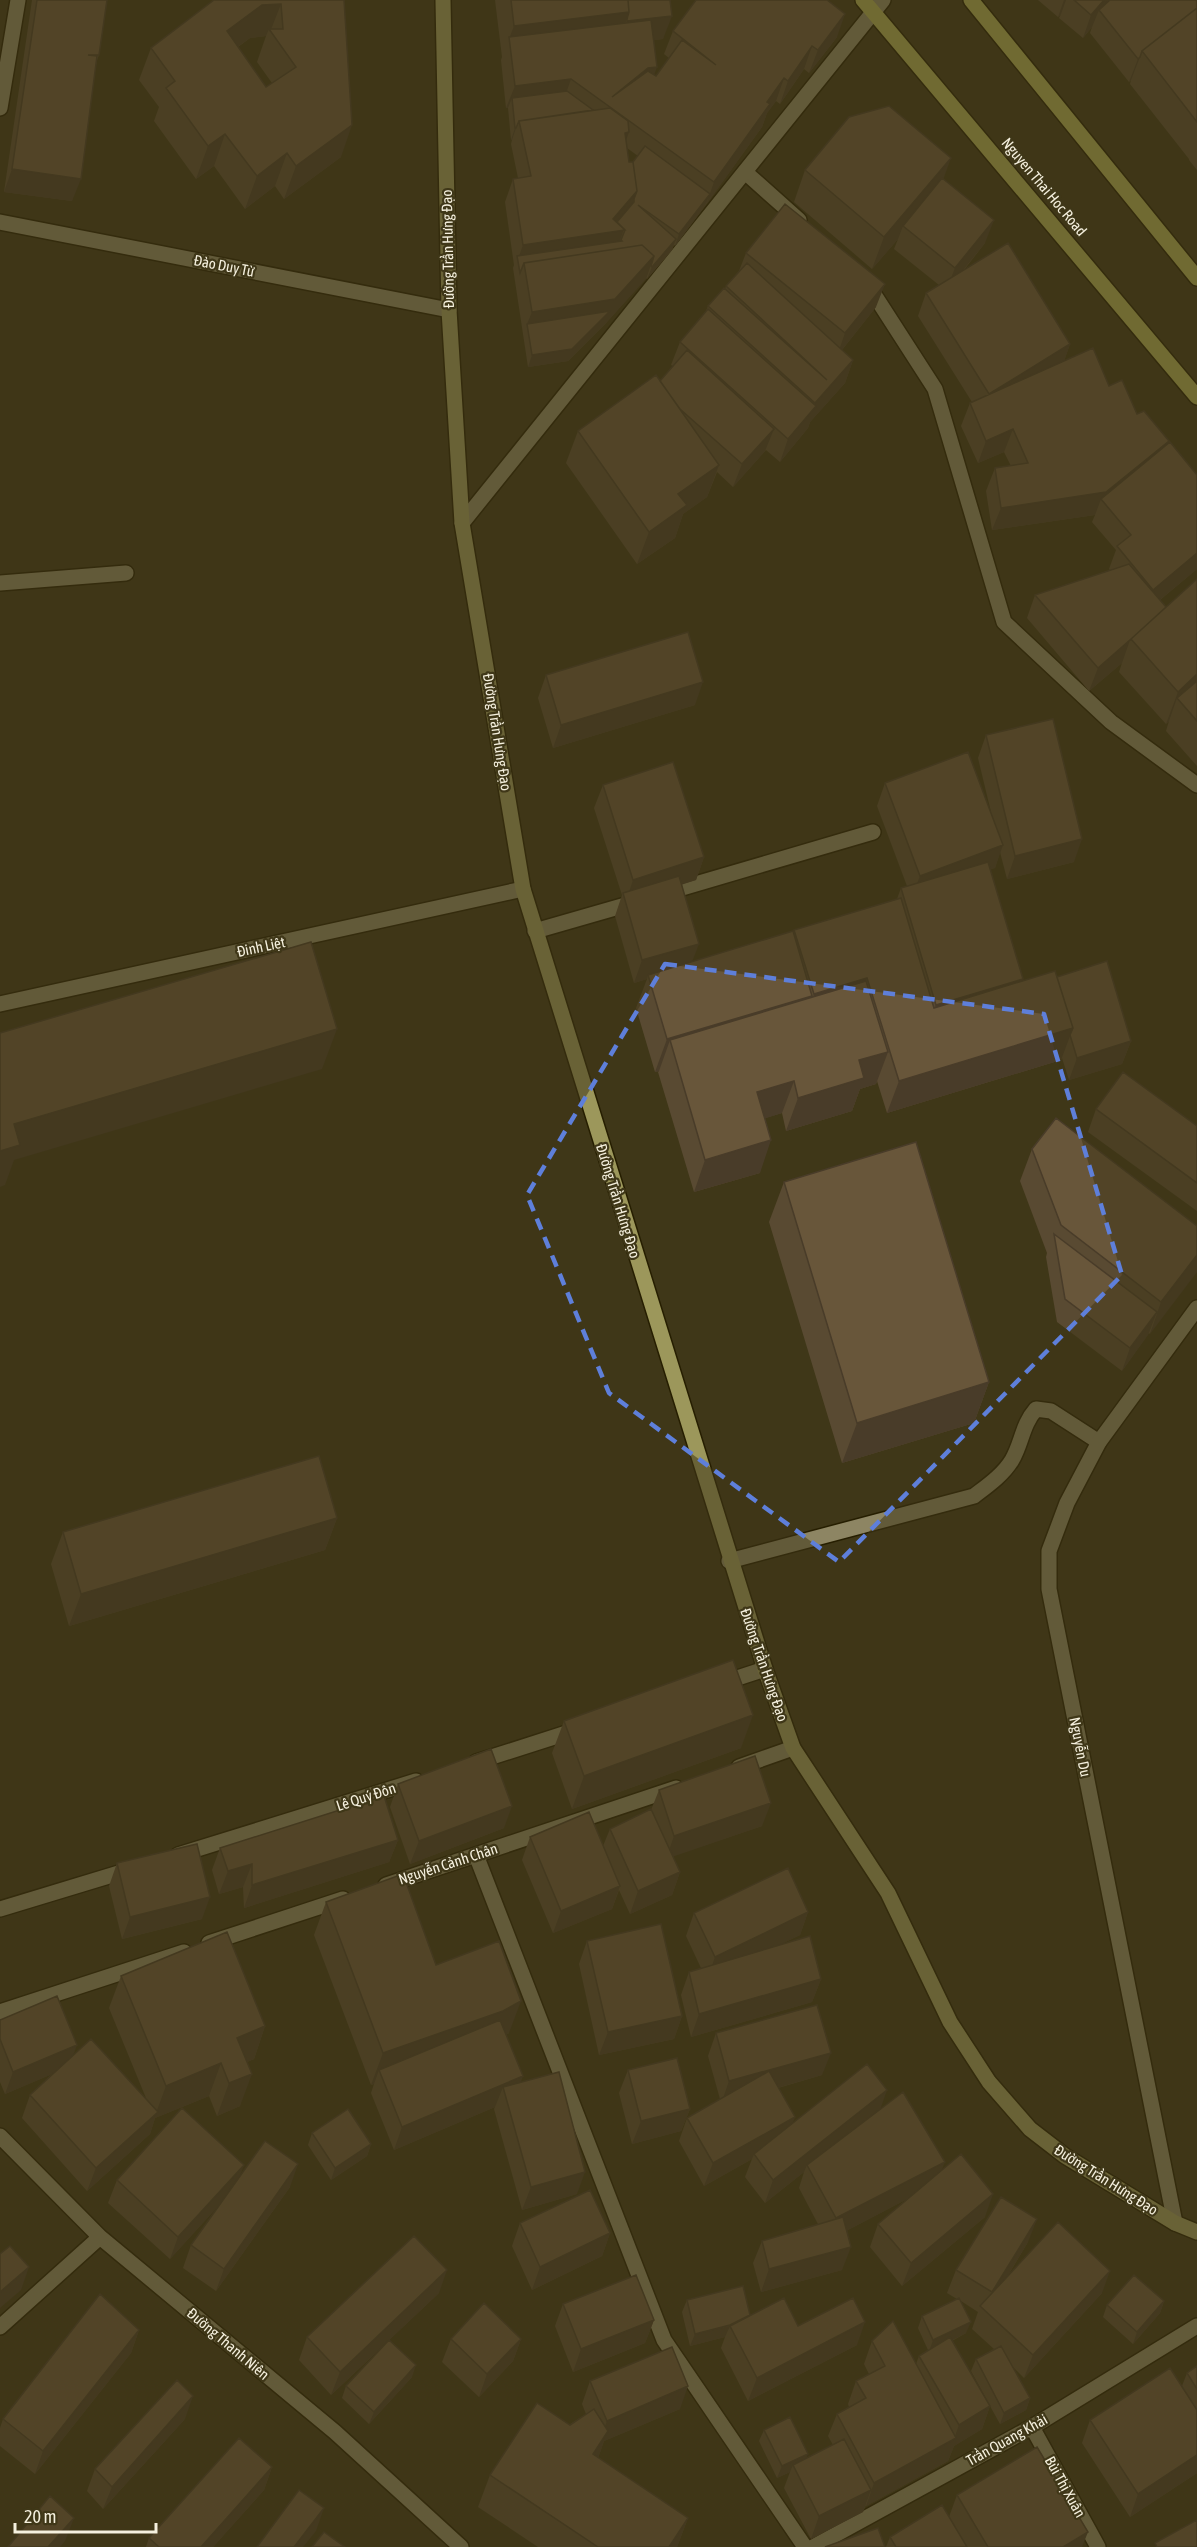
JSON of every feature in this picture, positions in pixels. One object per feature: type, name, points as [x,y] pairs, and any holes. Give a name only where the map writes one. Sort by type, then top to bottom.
[{"type":"main road","name":"Nguyen Thai Hoc Road","points":[[863,0],[1197,397]]},
{"type":"main road","points":[[970,0],[1197,278]]},
{"type":"street","points":[[0,108],[18,0]]},
{"type":"street","name":"Đường Trần Hưng Đạo","points":[[443,0],[449,310],[462,523],[523,889],[729,1561],[765,1670],[793,1748],[888,1893],[950,2022],[989,2082],[1030,2129],[1065,2156],[1175,2223],[1197,2232]]},
{"type":"street","points":[[462,523],[883,0]]},
{"type":"street","points":[[745,172],[812,232]]},
{"type":"street","name":"Đào Duy Từ","points":[[0,222],[449,310]]},
{"type":"street","points":[[855,270],[863,277],[934,389],[1004,622],[1111,722],[1197,785]]},
{"type":"street","points":[[0,583],[126,573]]},
{"type":"street","points":[[535,931],[873,832]]},
{"type":"street","name":"Đinh Liệt","points":[[0,1004],[523,889]]},
{"type":"street","name":"Nguyễn Du","points":[[1175,2223],[1049,1589],[1048,1551],[1067,1503],[1099,1442],[1197,1308]]},
{"type":"street","points":[[729,1561],[974,1496],[994,1480],[1012,1460],[1026,1421],[1036,1410],[1051,1411],[1099,1442]]},
{"type":"street","points":[[708,1688],[765,1670]]},
{"type":"street","points":[[458,1767],[594,1724]]},
{"type":"street","points":[[725,1771],[793,1748]]},
{"type":"street","name":"Lê Quý Đôn","points":[[167,1858],[435,1774]]},
{"type":"street","name":"Nguyễn Cảnh Chân","points":[[0,2012],[691,1783]]},
{"type":"street","points":[[476,1855],[664,2340],[805,2547]]},
{"type":"street","points":[[0,1909],[144,1865]]},
{"type":"street","name":"Đường Thanh Niên","points":[[0,2136],[100,2237],[335,2432],[461,2547]]},
{"type":"street","points":[[0,2328],[100,2237]]},
{"type":"street","name":"Trần Quang Khải","points":[[813,2547],[1032,2427],[1197,2326]]},
{"type":"street","name":"Bùi Thị Xuân","points":[[1032,2427],[1098,2547]]},
{"type":"highlighted area","points":[[665,964],[1044,1014],[1122,1275],[839,1562],[609,1393],[527,1195]]},
{"type":"building","points":[[37,0],[107,0],[99,55],[88,55],[97,56],[81,179],[12,169]]},
{"type":"building","points":[[214,0],[344,0],[352,125],[296,166],[287,153],[257,176],[225,134],[208,146],[166,88],[175,81],[151,48]],"holes":[[[281,4],[283,29],[269,29],[296,67],[266,87],[227,31],[262,5]]]},
{"type":"building","points":[[511,0],[628,0],[629,12],[514,26]]},
{"type":"building","points":[[628,0],[670,0],[672,16],[627,21]]},
{"type":"building","points":[[696,0],[827,0],[845,14],[818,50],[812,46],[788,81],[784,78],[767,102],[770,104],[714,182],[571,79],[515,86],[509,37],[651,20],[657,67],[648,68],[612,97],[648,71],[656,76],[682,40],[716,65],[673,31]]},
{"type":"building","points":[[1074,0],[1104,0],[1091,15]]},
{"type":"building","points":[[1110,0],[1197,0],[1197,8],[1142,51],[1138,59],[1099,10]]},
{"type":"building","points":[[1197,8],[1197,122],[1142,51]]},
{"type":"building","points":[[567,91],[593,110],[519,121],[515,128],[512,98]]},
{"type":"building","points":[[889,106],[951,158],[884,237],[805,170],[849,117]]},
{"type":"building","points":[[610,108],[628,121],[629,132],[625,133],[629,162],[633,162],[637,191],[613,219],[625,230],[523,245],[513,179],[531,176],[519,121]]},
{"type":"building","points":[[645,146],[710,194],[679,234],[638,205],[676,239],[652,267],[654,256],[642,245],[524,263],[520,273],[517,256],[622,241],[625,230],[617,222],[634,202],[637,191],[633,162]]},
{"type":"building","points":[[942,178],[994,220],[955,268],[903,226]]},
{"type":"building","points":[[785,204],[885,284],[845,333],[746,253]]},
{"type":"building","points":[[1008,243],[1070,344],[989,394],[926,293]]},
{"type":"building","points":[[642,245],[654,256],[615,299],[532,312],[524,263]]},
{"type":"building","points":[[747,263],[853,360],[815,403],[708,306],[724,288],[827,380],[726,286]]},
{"type":"building","points":[[708,309],[816,406],[788,439],[680,342]]},
{"type":"building","points":[[610,311],[572,349],[532,355],[527,324]]},
{"type":"building","points":[[1093,348],[1109,386],[1122,380],[1137,414],[1144,411],[1169,441],[1106,492],[1001,508],[995,468],[1028,463],[1013,429],[986,441],[970,403]]},
{"type":"building","points":[[687,350],[774,429],[742,464],[680,409],[660,381]]},
{"type":"building","points":[[656,375],[719,465],[678,494],[687,505],[649,532],[578,431]]},
{"type":"building","points":[[1170,442],[1197,475],[1197,553],[1153,590],[1117,546],[1131,535],[1101,499]]},
{"type":"building","points":[[1129,564],[1166,607],[1098,668],[1035,595]]},
{"type":"building","points":[[1197,579],[1197,674],[1178,692],[1131,639]]},
{"type":"building","points":[[688,632],[703,682],[561,725],[546,675]]},
{"type":"building","points":[[1197,681],[1197,721],[1177,698]]},
{"type":"building","points":[[1053,719],[1082,839],[1015,856],[986,735]]},
{"type":"building","points":[[968,752],[1003,845],[920,876],[885,783]]},
{"type":"building","points":[[673,762],[704,857],[633,880],[603,785]]},
{"type":"building","points":[[988,862],[1023,979],[936,1005],[901,888]]},
{"type":"building","points":[[679,876],[699,944],[642,960],[623,893]]},
{"type":"building","points":[[901,898],[934,1008],[1055,971],[1073,1028],[899,1081],[867,978],[814,994],[794,930]]},
{"type":"building","points":[[793,931],[812,996],[667,1039],[648,975]]},
{"type":"building","points":[[311,942],[337,1029],[14,1124],[20,1145],[0,1151],[0,1033]]},
{"type":"building","points":[[1107,961],[1131,1041],[1077,1058],[1070,1035],[1073,1028],[1057,977]]},
{"type":"building","points":[[866,981],[888,1052],[859,1060],[864,1078],[798,1098],[794,1081],[757,1092],[771,1140],[705,1160],[670,1040]]},
{"type":"building","points":[[1123,1072],[1197,1126],[1197,1183],[1096,1109]]},
{"type":"building","points":[[1056,1118],[1197,1226],[1197,1255],[1161,1302],[1061,1225],[1032,1149]]},
{"type":"building","points":[[916,1142],[989,1382],[857,1423],[784,1182]]},
{"type":"building","points":[[1054,1234],[1157,1312],[1130,1348],[1065,1299]]},
{"type":"building","points":[[319,1456],[337,1518],[81,1594],[63,1532]]},
{"type":"building","points":[[733,1660],[753,1715],[584,1776],[564,1721]]},
{"type":"building","points":[[491,1749],[512,1806],[419,1841],[398,1784]]},
{"type":"building","points":[[755,1756],[771,1803],[674,1836],[659,1790]]},
{"type":"building","points":[[384,1796],[398,1840],[252,1885],[252,1864],[228,1871],[220,1848]]},
{"type":"building","points":[[651,1809],[680,1872],[638,1891],[610,1829]]},
{"type":"building","points":[[589,1812],[620,1886],[561,1911],[530,1837]]},
{"type":"building","points":[[197,1844],[210,1897],[130,1917],[117,1863]]},
{"type":"building","points":[[788,1868],[808,1912],[715,1957],[694,1913]]},
{"type":"building","points":[[403,1874],[436,1965],[499,1941],[521,2001],[503,2011],[383,2053],[326,1902]]},
{"type":"building","points":[[661,1924],[682,2016],[608,2032],[587,1941]]},
{"type":"building","points":[[227,1932],[265,2026],[237,2038],[252,2074],[229,2083],[221,2063],[166,2086],[121,1976]]},
{"type":"building","points":[[810,1936],[821,1979],[699,2014],[689,1972]]},
{"type":"building","points":[[57,1996],[77,2045],[13,2072],[0,2039],[0,2020]]},
{"type":"building","points":[[817,2005],[831,2053],[729,2081],[716,2033]]},
{"type":"building","points":[[500,2020],[523,2076],[402,2127],[379,2070]]},
{"type":"building","points":[[91,2039],[158,2112],[96,2168],[30,2095]]},
{"type":"building","points":[[677,2058],[690,2109],[641,2121],[628,2070]]},
{"type":"building","points":[[867,2064],[887,2090],[773,2180],[754,2154]]},
{"type":"building","points":[[769,2071],[795,2117],[713,2163],[687,2118]]},
{"type":"building","points":[[559,2072],[585,2172],[531,2187],[503,2087]]},
{"type":"building","points":[[903,2092],[945,2162],[836,2218],[807,2165]]},
{"type":"building","points":[[182,2108],[244,2165],[178,2237],[117,2180]]},
{"type":"building","points":[[348,2109],[371,2144],[335,2168],[312,2133]]},
{"type":"building","points":[[265,2141],[298,2164],[224,2269],[191,2245]]},
{"type":"building","points":[[961,2154],[993,2194],[911,2263],[878,2224]]},
{"type":"building","points":[[590,2190],[610,2233],[540,2267],[520,2223]]},
{"type":"building","points":[[1001,2197],[1037,2219],[992,2292],[956,2270]]},
{"type":"building","points":[[843,2217],[851,2247],[769,2269],[762,2241]]},
{"type":"building","points":[[1058,2222],[1110,2271],[1033,2355],[980,2306]]},
{"type":"building","points":[[414,2236],[447,2270],[340,2372],[307,2337]]},
{"type":"building","points":[[10,2246],[29,2267],[0,2292],[0,2254]]},
{"type":"building","points":[[636,2275],[654,2320],[581,2349],[563,2304]]},
{"type":"building","points":[[1134,2275],[1164,2301],[1137,2332],[1107,2305]]},
{"type":"building","points":[[743,2286],[750,2315],[730,2325],[695,2334],[687,2300]]},
{"type":"building","points":[[100,2294],[139,2330],[43,2451],[3,2419]]},
{"type":"building","points":[[784,2298],[798,2326],[853,2298],[865,2322],[757,2378],[730,2326]]},
{"type":"building","points":[[959,2298],[971,2322],[933,2340],[922,2316]]},
{"type":"building","points":[[484,2303],[521,2339],[487,2374],[451,2339]]},
{"type":"building","points":[[893,2321],[956,2438],[874,2483],[837,2414],[866,2398],[856,2381],[885,2366],[872,2341]]},
{"type":"building","points":[[950,2337],[990,2406],[959,2425],[919,2356]]},
{"type":"building","points":[[389,2340],[416,2365],[374,2412],[346,2386]]},
{"type":"building","points":[[1001,2346],[1030,2398],[1004,2413],[976,2359]]},
{"type":"building","points":[[672,2347],[688,2386],[607,2421],[590,2381]]},
{"type":"building","points":[[1197,2366],[1197,2389],[1187,2373]]},
{"type":"building","points":[[1170,2368],[1197,2410],[1197,2455],[1138,2494],[1090,2420]]},
{"type":"building","points":[[177,2380],[193,2396],[112,2487],[95,2469]]},
{"type":"building","points":[[537,2403],[570,2425],[594,2409],[608,2431],[593,2454],[688,2518],[669,2547],[598,2547],[490,2475]]},
{"type":"building","points":[[790,2417],[808,2454],[782,2466],[764,2430]]},
{"type":"building","points":[[239,2438],[272,2467],[201,2547],[159,2547],[149,2538]]},
{"type":"building","points":[[844,2439],[871,2490],[819,2516],[793,2465]]},
{"type":"building","points":[[1037,2447],[1088,2532],[1063,2547],[988,2547],[957,2495]]},
{"type":"building","points":[[299,2490],[324,2508],[294,2547],[257,2547]]},
{"type":"building","points":[[50,2496],[74,2518],[48,2547],[8,2547]]},
{"type":"building","points":[[942,2505],[967,2547],[896,2547],[890,2537]]},
{"type":"building","points":[[1197,2520],[1197,2547],[1157,2547],[1155,2543]]},
{"type":"building","points":[[878,2528],[885,2547],[825,2547]]},
{"type":"building","points":[[324,2532],[345,2547],[312,2547]]}]
